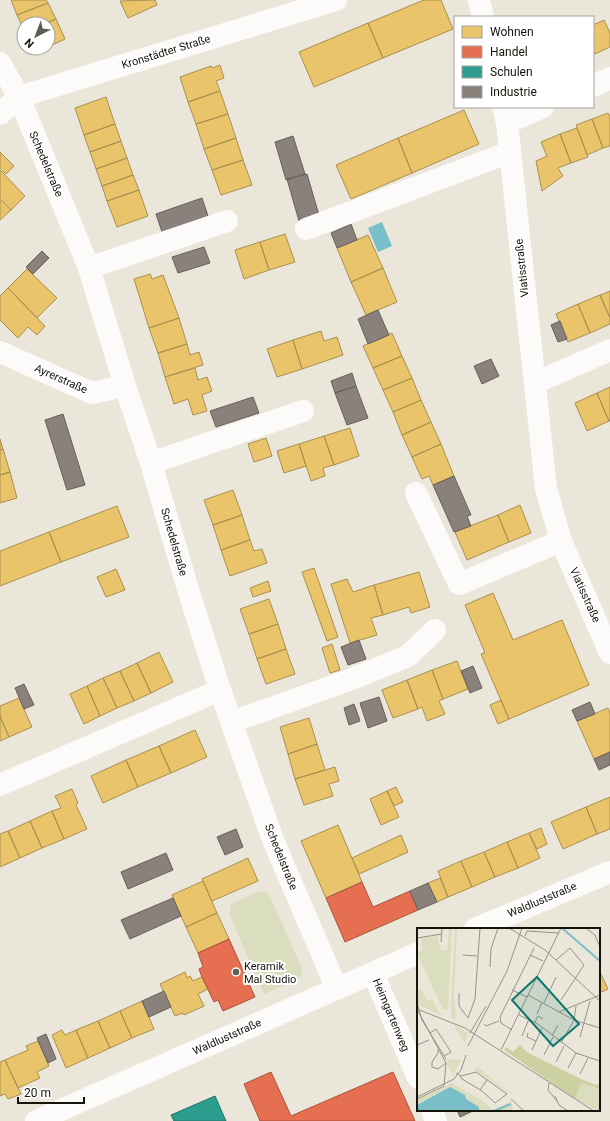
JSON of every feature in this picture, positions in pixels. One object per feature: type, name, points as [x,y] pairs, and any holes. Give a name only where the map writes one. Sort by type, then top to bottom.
[{"type":"street","name":"Kronstädter Straße","points":[[0,114],[19,97],[336,0]]},
{"type":"street","points":[[479,0],[483,16]]},
{"type":"street","name":"Schedelstraße","points":[[0,63],[19,97],[89,268],[125,386],[151,463],[186,586],[220,690],[273,840],[337,989]]},
{"type":"street","points":[[594,86],[610,78]]},
{"type":"street","name":"Viatisstraße","points":[[538,108],[505,115],[546,488],[561,541],[609,650]]},
{"type":"street","points":[[306,229],[510,152]]},
{"type":"street","points":[[89,268],[227,221]]},
{"type":"street","points":[[535,383],[610,350]]},
{"type":"street","name":"Ayrerstraße","points":[[0,352],[92,392],[125,386]]},
{"type":"street","points":[[151,463],[303,411]]},
{"type":"street","points":[[416,493],[459,584],[561,541]]},
{"type":"street","points":[[232,722],[352,679],[408,656],[435,630]]},
{"type":"street","points":[[0,785],[220,690]]},
{"type":"street","name":"Waldluststraße","points":[[477,928],[610,872]]},
{"type":"street","name":"Waldluststraße","points":[[36,1121],[417,953]]},
{"type":"street","name":"Heimgartenweg","points":[[373,973],[417,1076]]},
{"type":"street","points":[[432,1111],[436,1121]]},
{"type":"green space","points":[[260,891],[266,892],[270,896],[302,969],[301,975],[296,980],[264,994],[229,914],[231,904]]},
{"type":"water","points":[[382,222],[392,246],[378,252],[368,228]]},
{"type":"building: Wohnen","points":[[11,0],[46,0],[48,3],[17,15]]},
{"type":"building: Wohnen","points":[[155,0],[157,5],[128,18],[120,1]]},
{"type":"building: Wohnen","points":[[424,0],[441,0],[453,29],[383,58],[368,23]]},
{"type":"building: Wohnen","points":[[48,3],[54,16],[17,16]]},
{"type":"building: Wohnen","points":[[56,19],[65,39],[56,43]]},
{"type":"building: Wohnen","points":[[604,20],[610,33],[610,47],[595,54],[594,52],[594,25]]},
{"type":"building: Wohnen","points":[[368,23],[383,58],[314,87],[299,52]]},
{"type":"building: Wohnen","points":[[220,65],[224,78],[216,81],[220,91],[188,102],[180,77],[211,66],[212,68]]},
{"type":"building: Wohnen","points":[[220,91],[228,114],[196,124],[188,102]]},
{"type":"building: Wohnen","points":[[106,97],[115,124],[84,135],[75,108]]},
{"type":"building: Wohnen","points":[[464,110],[479,144],[412,173],[398,138]]},
{"type":"building: Wohnen","points":[[608,113],[610,117],[610,146],[603,148],[592,119]]},
{"type":"building: Wohnen","points":[[228,114],[236,138],[204,149],[196,124]]},
{"type":"building: Wohnen","points":[[592,119],[603,148],[587,155],[576,125]]},
{"type":"building: Wohnen","points":[[115,124],[121,141],[90,152],[84,135]]},
{"type":"building: Wohnen","points":[[577,128],[588,157],[571,163],[560,134]]},
{"type":"building: Wohnen","points":[[560,134],[571,163],[558,168],[563,176],[542,191],[536,161],[547,156],[541,142]]},
{"type":"building: Wohnen","points":[[236,138],[243,160],[212,170],[204,149]]},
{"type":"building: Wohnen","points":[[398,138],[412,173],[351,199],[336,165]]},
{"type":"building: Wohnen","points":[[121,141],[127,158],[96,169],[90,152]]},
{"type":"building: Wohnen","points":[[0,152],[14,166],[6,174],[0,168]]},
{"type":"building: Wohnen","points":[[127,158],[133,175],[102,186],[96,169]]},
{"type":"building: Wohnen","points":[[243,160],[252,185],[221,195],[212,170]]},
{"type":"building: Wohnen","points":[[0,170],[25,196],[11,210],[0,199]]},
{"type":"building: Wohnen","points":[[133,175],[139,190],[107,201],[102,186]]},
{"type":"building: Wohnen","points":[[139,190],[148,216],[117,227],[107,201]]},
{"type":"building: Wohnen","points":[[0,199],[11,210],[0,220]]},
{"type":"building: Wohnen","points":[[285,234],[295,262],[269,270],[260,242]]},
{"type":"building: Wohnen","points":[[368,235],[383,268],[351,282],[337,248]]},
{"type":"building: Wohnen","points":[[260,242],[269,270],[244,279],[235,250]]},
{"type":"building: Wohnen","points":[[383,268],[397,302],[366,315],[351,282]]},
{"type":"building: Wohnen","points":[[27,269],[57,298],[37,318],[8,288]]},
{"type":"building: Wohnen","points":[[150,274],[152,279],[163,275],[179,318],[149,328],[134,279]]},
{"type":"building: Wohnen","points":[[8,288],[45,326],[37,335],[28,327],[18,338],[0,320],[0,296]]},
{"type":"building: Wohnen","points":[[610,291],[610,318],[600,295]]},
{"type":"building: Wohnen","points":[[600,295],[610,318],[610,324],[590,333],[578,304]]},
{"type":"building: Wohnen","points":[[578,304],[590,333],[568,342],[556,314]]},
{"type":"building: Wohnen","points":[[179,318],[187,344],[158,353],[149,328]]},
{"type":"building: Wohnen","points":[[321,331],[324,341],[337,337],[343,355],[302,369],[293,340]]},
{"type":"building: Wohnen","points":[[392,333],[402,356],[373,368],[363,346]]},
{"type":"building: Wohnen","points":[[293,340],[302,369],[277,377],[267,349]]},
{"type":"building: Wohnen","points":[[187,344],[190,355],[199,352],[203,365],[165,377],[158,353]]},
{"type":"building: Wohnen","points":[[402,356],[412,378],[383,390],[373,368]]},
{"type":"building: Wohnen","points":[[195,368],[198,380],[207,377],[212,391],[202,395],[207,411],[193,415],[188,399],[174,404],[165,377]]},
{"type":"building: Wohnen","points":[[412,378],[421,400],[393,412],[383,390]]},
{"type":"building: Wohnen","points":[[610,387],[610,421],[609,421],[597,393]]},
{"type":"building: Wohnen","points":[[597,393],[609,421],[587,431],[575,403]]},
{"type":"building: Wohnen","points":[[421,400],[431,422],[402,435],[393,412]]},
{"type":"building: Wohnen","points":[[431,422],[441,444],[412,457],[402,435]]},
{"type":"building: Wohnen","points":[[350,428],[359,456],[334,465],[324,436]]},
{"type":"building: Wohnen","points":[[324,436],[334,465],[323,468],[325,476],[311,481],[299,444]]},
{"type":"building: Wohnen","points":[[266,438],[272,456],[254,462],[248,444]]},
{"type":"building: Wohnen","points":[[0,439],[3,449],[0,450]]},
{"type":"building: Wohnen","points":[[299,444],[306,466],[284,473],[277,451]]},
{"type":"building: Wohnen","points":[[441,444],[454,476],[433,485],[429,476],[422,479],[412,457]]},
{"type":"building: Wohnen","points":[[3,449],[10,472],[0,475],[0,450]]},
{"type":"building: Wohnen","points":[[10,472],[17,498],[0,503],[0,475]]},
{"type":"building: Wohnen","points":[[233,490],[242,515],[213,525],[204,500]]},
{"type":"building: Wohnen","points":[[520,505],[531,533],[509,542],[498,515]]},
{"type":"building: Wohnen","points":[[117,506],[129,537],[61,562],[49,532]]},
{"type":"building: Wohnen","points":[[242,515],[250,540],[221,550],[213,525]]},
{"type":"building: Wohnen","points":[[498,515],[509,542],[467,560],[455,532]]},
{"type":"building: Wohnen","points":[[49,532],[61,562],[0,586],[0,551]]},
{"type":"building: Wohnen","points":[[250,540],[254,551],[262,549],[267,563],[230,576],[221,550]]},
{"type":"building: Wohnen","points":[[314,568],[338,637],[327,641],[302,572]]},
{"type":"building: Wohnen","points":[[116,569],[125,590],[106,597],[97,577]]},
{"type":"building: Wohnen","points":[[419,572],[430,607],[411,613],[409,607],[383,615],[374,585]]},
{"type":"building: Wohnen","points":[[347,579],[353,592],[374,585],[383,615],[371,618],[377,635],[350,643],[331,584]]},
{"type":"building: Wohnen","points":[[268,581],[271,591],[253,597],[250,588]]},
{"type":"building: Wohnen","points":[[493,593],[513,640],[562,620],[589,685],[509,719],[481,654],[485,653],[465,605]]},
{"type":"building: Wohnen","points":[[269,599],[278,624],[249,634],[240,609]]},
{"type":"building: Wohnen","points":[[278,624],[286,649],[257,659],[249,634]]},
{"type":"building: Wohnen","points":[[332,644],[340,670],[330,673],[322,648]]},
{"type":"building: Wohnen","points":[[286,649],[295,674],[266,684],[257,659]]},
{"type":"building: Wohnen","points":[[159,652],[173,682],[151,693],[137,663]]},
{"type":"building: Wohnen","points":[[457,661],[468,689],[443,699],[432,670]]},
{"type":"building: Wohnen","points":[[137,663],[151,693],[134,701],[120,671]]},
{"type":"building: Wohnen","points":[[432,670],[443,699],[439,701],[445,714],[427,721],[422,707],[418,709],[407,680]]},
{"type":"building: Wohnen","points":[[120,671],[134,701],[117,708],[103,678]]},
{"type":"building: Wohnen","points":[[103,678],[117,708],[100,716],[87,686]]},
{"type":"building: Wohnen","points":[[407,680],[418,709],[393,718],[382,690]]},
{"type":"building: Wohnen","points":[[87,686],[100,716],[84,724],[70,694]]},
{"type":"building: Wohnen","points":[[19,698],[32,727],[9,737],[0,716],[0,706]]},
{"type":"building: Wohnen","points":[[501,700],[509,719],[498,724],[490,705]]},
{"type":"building: Wohnen","points":[[608,708],[610,713],[610,752],[594,759],[577,721]]},
{"type":"building: Wohnen","points":[[0,716],[9,737],[0,741]]},
{"type":"building: Wohnen","points":[[309,718],[317,744],[288,754],[280,727]]},
{"type":"building: Wohnen","points":[[195,730],[207,757],[171,773],[159,746]]},
{"type":"building: Wohnen","points":[[317,744],[325,770],[295,779],[288,754]]},
{"type":"building: Wohnen","points":[[159,746],[171,773],[138,787],[126,760]]},
{"type":"building: Wohnen","points":[[126,760],[138,787],[103,803],[91,776]]},
{"type":"building: Wohnen","points":[[335,767],[339,781],[329,784],[333,796],[304,805],[295,779]]},
{"type":"building: Wohnen","points":[[396,787],[403,802],[394,806],[387,791]]},
{"type":"building: Wohnen","points":[[72,789],[78,803],[76,805],[87,829],[64,839],[52,811],[61,808],[55,796]]},
{"type":"building: Wohnen","points":[[387,791],[399,817],[381,825],[370,799]]},
{"type":"building: Wohnen","points":[[610,797],[610,829],[597,834],[586,807]]},
{"type":"building: Wohnen","points":[[586,807],[597,834],[563,849],[551,822]]},
{"type":"building: Wohnen","points":[[52,811],[64,839],[42,848],[30,821]]},
{"type":"building: Wohnen","points":[[30,821],[42,848],[20,858],[8,831]]},
{"type":"building: Wohnen","points":[[338,825],[362,882],[326,898],[301,841]]},
{"type":"building: Wohnen","points":[[541,828],[547,844],[537,849],[529,833]]},
{"type":"building: Wohnen","points":[[8,831],[20,858],[0,867],[0,834]]},
{"type":"building: Wohnen","points":[[529,833],[540,858],[518,868],[507,842]]},
{"type":"building: Wohnen","points":[[401,835],[408,852],[359,874],[352,858]]},
{"type":"building: Wohnen","points":[[507,842],[518,868],[495,877],[484,852]]},
{"type":"building: Wohnen","points":[[484,852],[495,877],[472,887],[461,861]]},
{"type":"building: Wohnen","points":[[248,858],[258,881],[212,901],[202,879]]},
{"type":"building: Wohnen","points":[[461,861],[472,887],[448,897],[438,871]]},
{"type":"building: Wohnen","points":[[440,878],[448,897],[437,902],[428,883]]},
{"type":"building: Wohnen","points":[[203,881],[217,913],[186,927],[172,895]]},
{"type":"building: Wohnen","points":[[217,913],[229,939],[198,953],[186,927]]},
{"type":"building: Wohnen","points":[[185,972],[187,978],[190,976],[193,981],[202,977],[208,989],[198,994],[204,1006],[184,1015],[183,1013],[175,1016],[160,984]]},
{"type":"building: Wohnen","points":[[600,972],[608,989],[600,993]]},
{"type":"building: Wohnen","points":[[142,1001],[154,1029],[132,1038],[120,1011]]},
{"type":"building: Wohnen","points":[[120,1011],[132,1038],[110,1048],[98,1021]]},
{"type":"building: Wohnen","points":[[98,1021],[110,1048],[88,1058],[76,1030]]},
{"type":"building: Wohnen","points":[[62,1030],[65,1035],[76,1030],[88,1058],[66,1068],[52,1035]]},
{"type":"building: Wohnen","points":[[38,1041],[49,1066],[37,1072],[40,1078],[18,1088],[5,1060],[28,1050],[26,1046]]},
{"type":"building: Wohnen","points":[[5,1060],[21,1094],[8,1099],[5,1094],[0,1096],[0,1062]]},
{"type":"building: Handel","points":[[362,882],[373,907],[410,891],[418,910],[345,942],[326,898]]},
{"type":"building: Handel","points":[[229,939],[255,997],[223,1011],[218,1000],[214,1002],[202,977],[199,969],[203,967],[198,953]]},
{"type":"building: Handel","points":[[271,1072],[291,1116],[393,1072],[415,1121],[260,1121],[244,1084]]},
{"type":"building: Schulen","points":[[215,1096],[226,1121],[174,1121],[171,1115]]},
{"type":"building: Industrie","points":[[293,136],[305,174],[286,180],[275,142]]},
{"type":"building: Industrie","points":[[307,174],[319,215],[299,221],[287,179]]},
{"type":"building: Industrie","points":[[202,198],[208,216],[162,232],[156,214]]},
{"type":"building: Industrie","points":[[351,224],[357,240],[337,248],[331,233]]},
{"type":"building: Industrie","points":[[204,247],[210,263],[178,273],[172,257]]},
{"type":"building: Industrie","points":[[42,251],[49,258],[33,274],[26,267]]},
{"type":"building: Industrie","points":[[378,310],[389,335],[368,344],[358,319]]},
{"type":"building: Industrie","points":[[560,321],[567,339],[558,342],[551,325]]},
{"type":"building: Industrie","points":[[491,359],[499,376],[482,384],[474,366]]},
{"type":"building: Industrie","points":[[352,373],[356,386],[335,393],[331,381]]},
{"type":"building: Industrie","points":[[356,386],[368,418],[347,425],[335,393]]},
{"type":"building: Industrie","points":[[253,397],[259,413],[216,427],[210,411]]},
{"type":"building: Industrie","points":[[63,414],[85,485],[67,490],[45,420]]},
{"type":"building: Industrie","points":[[454,476],[471,515],[467,516],[471,526],[454,532],[433,485]]},
{"type":"building: Industrie","points":[[359,640],[366,659],[348,665],[341,647]]},
{"type":"building: Industrie","points":[[473,666],[482,688],[470,693],[461,671]]},
{"type":"building: Industrie","points":[[24,684],[34,705],[24,709],[15,688]]},
{"type":"building: Industrie","points":[[379,697],[387,721],[368,728],[360,703]]},
{"type":"building: Industrie","points":[[590,702],[595,714],[577,721],[572,710]]},
{"type":"building: Industrie","points":[[354,704],[360,721],[349,725],[344,708]]},
{"type":"building: Industrie","points":[[610,752],[610,765],[599,770],[594,759]]},
{"type":"building: Industrie","points":[[236,829],[243,847],[225,855],[217,837]]},
{"type":"building: Industrie","points":[[166,853],[173,870],[128,889],[121,872]]},
{"type":"building: Industrie","points":[[428,883],[437,902],[418,910],[410,891]]},
{"type":"building: Industrie","points":[[173,898],[181,916],[130,939],[121,920]]},
{"type":"building: Industrie","points":[[164,991],[171,1007],[149,1017],[142,1001]]},
{"type":"building: Industrie","points":[[46,1034],[56,1059],[48,1063],[37,1038]]},
{"type":"building: Industrie","points":[[457,1111],[473,1111],[460,1117]]},
{"type":"place","name":"Keramik Mal Studio","points":[[236,972]]}]
